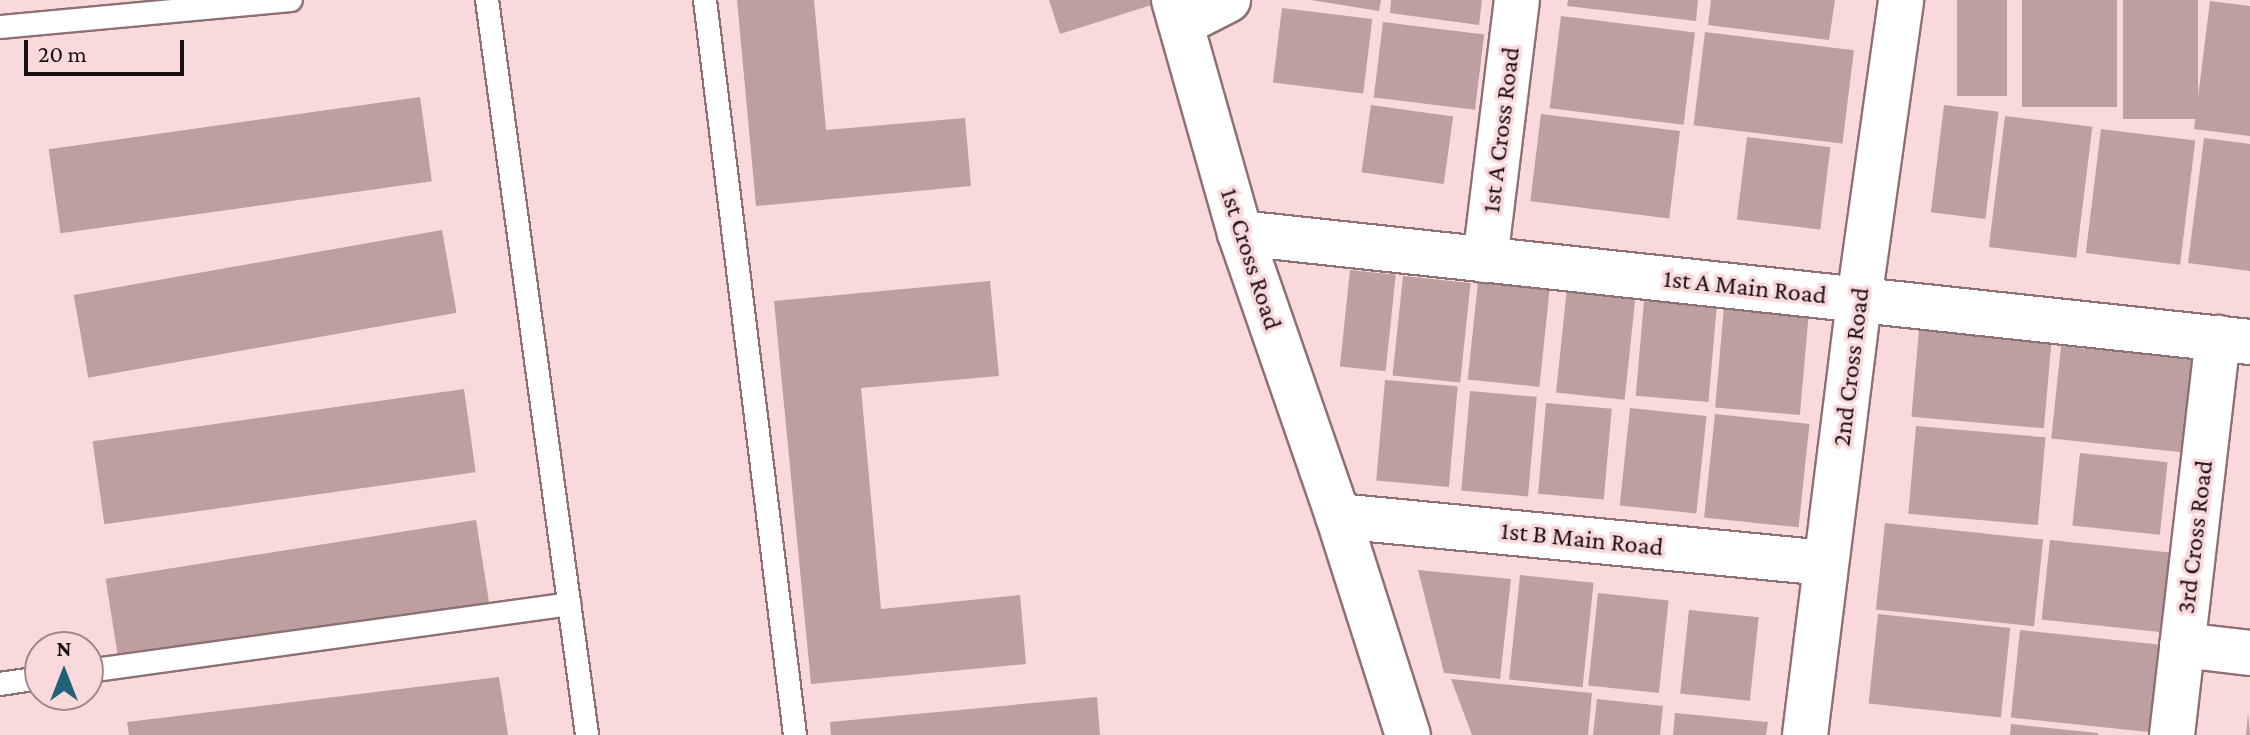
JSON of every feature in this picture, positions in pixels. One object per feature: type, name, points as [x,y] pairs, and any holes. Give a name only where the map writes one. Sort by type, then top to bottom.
[{"type":"street","points":[[1178,12],[1228,0]]},
{"type":"street","name":"1st A Cross Road","points":[[1485,260],[1517,0]]},
{"type":"street","name":"2nd Cross Road","points":[[1805,735],[1859,300],[1901,0]]},
{"type":"street","name":"1st Cross Road","points":[[1178,12],[1240,233],[1338,516],[1408,735]]},
{"type":"street","name":"1st A Main Road","points":[[1240,233],[2234,340]]},
{"type":"street","name":"3rd Cross Road","points":[[2172,735],[2182,645],[2234,340]]},
{"type":"street","name":"1st B Main Road","points":[[1338,516],[1826,563]]},
{"type":"street","points":[[2182,645],[2250,653]]},
{"type":"lane","points":[[0,27],[291,0]]},
{"type":"lane","points":[[487,0],[587,735]]},
{"type":"lane","points":[[705,0],[795,735]]},
{"type":"lane","points":[[104,669],[569,604]]},
{"type":"lane","points":[[0,684],[24,680]]},
{"type":"building","points":[[737,0],[814,0],[826,130],[965,118],[971,186],[756,206]]},
{"type":"building","points":[[1049,0],[1164,0],[1164,1],[1060,34]]},
{"type":"building","points":[[1311,0],[1381,0],[1379,11]]},
{"type":"building","points":[[1391,0],[1482,0],[1479,25],[1390,13]]},
{"type":"building","points":[[1568,0],[1698,0],[1696,21],[1567,6]]},
{"type":"building","points":[[1711,0],[1835,0],[1829,40],[1708,25]]},
{"type":"building","points":[[1957,0],[2007,0],[2007,96],[1957,96]]},
{"type":"building","points":[[2022,0],[2117,0],[2117,107],[2022,107]]},
{"type":"building","points":[[2123,0],[2198,0],[2198,119],[2123,119]]},
{"type":"building","points":[[2210,1],[2250,6],[2250,136],[2194,129]]},
{"type":"building","points":[[1282,8],[1372,19],[1363,94],[1273,82]]},
{"type":"building","points":[[1561,16],[1695,32],[1684,125],[1550,108]]},
{"type":"building","points":[[1383,22],[1484,34],[1475,110],[1374,97]]},
{"type":"building","points":[[1705,32],[1854,50],[1842,144],[1694,125]]},
{"type":"building","points":[[420,97],[432,181],[60,233],[49,149]]},
{"type":"building","points":[[1371,105],[1453,117],[1444,184],[1362,172]]},
{"type":"building","points":[[1944,105],[1999,112],[1985,219],[1931,212]]},
{"type":"building","points":[[1541,114],[1680,131],[1669,218],[1530,201]]},
{"type":"building","points":[[2005,116],[2092,127],[2076,258],[1989,247]]},
{"type":"building","points":[[2101,129],[2195,141],[2180,265],[2086,253]]},
{"type":"building","points":[[1747,137],[1830,147],[1820,230],[1737,219]]},
{"type":"building","points":[[2204,138],[2250,144],[2250,271],[2188,263]]},
{"type":"building","points":[[442,230],[457,313],[88,378],[74,295]]},
{"type":"building","points":[[1350,270],[1396,275],[1386,371],[1340,366]]},
{"type":"building","points":[[1403,276],[1471,283],[1460,383],[1393,375]]},
{"type":"building","points":[[990,281],[999,376],[861,388],[881,609],[1020,595],[1026,664],[811,684],[774,301]]},
{"type":"building","points":[[1478,282],[1550,290],[1539,387],[1468,379]]},
{"type":"building","points":[[1567,288],[1636,295],[1625,400],[1556,392]]},
{"type":"building","points":[[1644,301],[1717,307],[1708,402],[1636,396]]},
{"type":"building","points":[[1724,307],[1809,314],[1800,415],[1715,408]]},
{"type":"building","points":[[1919,330],[2051,342],[2044,428],[1911,417]]},
{"type":"building","points":[[2061,346],[2206,361],[2196,454],[2051,438]]},
{"type":"building","points":[[1385,380],[1458,386],[1449,487],[1376,481]]},
{"type":"building","points":[[464,389],[476,472],[104,524],[93,441]]},
{"type":"building","points":[[1470,391],[1537,397],[1528,496],[1461,491]]},
{"type":"building","points":[[1546,403],[1612,409],[1604,499],[1538,494]]},
{"type":"building","points":[[1630,408],[1707,416],[1696,514],[1620,505]]},
{"type":"building","points":[[1715,414],[1809,424],[1799,527],[1704,517]]},
{"type":"building","points":[[1916,426],[2046,437],[2038,525],[1908,514]]},
{"type":"building","points":[[2080,453],[2168,462],[2160,535],[2072,526]]},
{"type":"building","points":[[476,520],[489,603],[119,662],[106,579]]},
{"type":"building","points":[[1885,523],[2043,540],[2034,626],[1876,610]]},
{"type":"building","points":[[2050,540],[2172,553],[2164,632],[2042,620]]},
{"type":"building","points":[[1418,570],[1511,579],[1500,679],[1444,673]]},
{"type":"building","points":[[1520,575],[1594,583],[1583,687],[1509,679]]},
{"type":"building","points":[[1598,593],[1669,600],[1659,693],[1588,685]]},
{"type":"building","points":[[1689,610],[1759,617],[1750,701],[1680,694]]},
{"type":"building","points":[[1878,614],[2010,628],[2001,717],[1869,704]]},
{"type":"building","points":[[2020,630],[2165,645],[2156,733],[2011,718]]},
{"type":"building","points":[[499,677],[508,735],[129,735],[127,722]]},
{"type":"building","points":[[1451,679],[1592,693],[1588,735],[1472,735]]},
{"type":"building","points":[[1097,697],[1100,735],[831,735],[830,722]]},
{"type":"building","points":[[1597,699],[1663,706],[1660,735],[1593,735]]},
{"type":"building","points":[[1675,713],[1768,722],[1766,735],[1673,735]]},
{"type":"building","points":[[2248,713],[2250,735],[2246,735]]},
{"type":"building","points":[[2011,724],[2098,733],[2098,735],[2010,735]]}]
